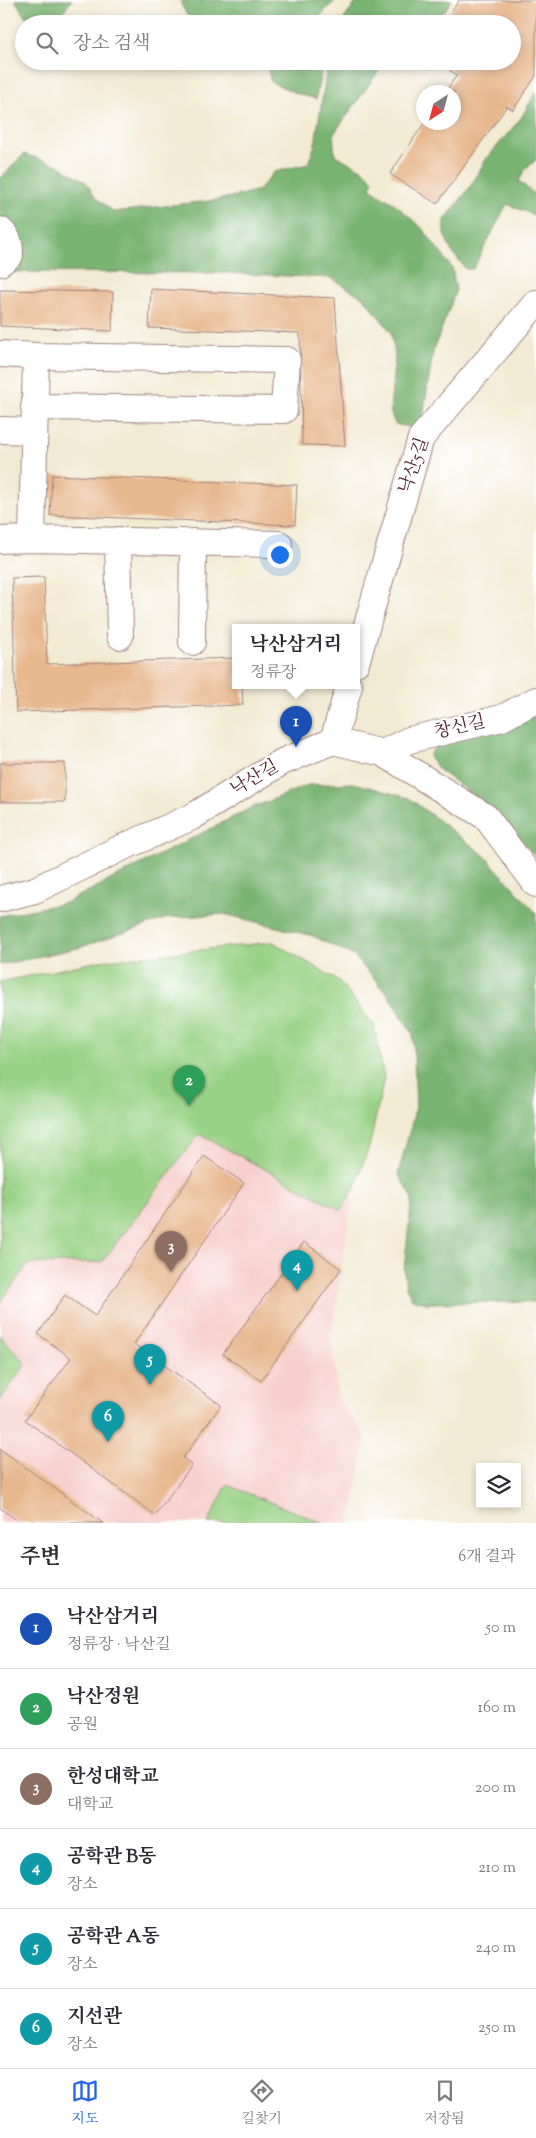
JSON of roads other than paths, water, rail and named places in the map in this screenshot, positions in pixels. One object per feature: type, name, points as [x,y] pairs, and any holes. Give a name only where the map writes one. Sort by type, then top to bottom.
[{"type":"street","points":[[0,230],[6,235],[10,244],[10,255],[0,263]]},
{"type":"street","name":"낙산5길","points":[[360,649],[421,438],[536,303]]},
{"type":"street","points":[[0,354],[287,360],[284,410],[34,419],[0,430]]},
{"type":"street","points":[[32,539],[36,356]]},
{"type":"street","points":[[0,540],[118,540],[279,544]]},
{"type":"street","points":[[118,540],[120,636]]},
{"type":"street","points":[[192,642],[193,542]]},
{"type":"street","points":[[348,689],[333,741],[383,753],[486,817],[536,884]]},
{"type":"street","name":"창신길","points":[[383,753],[409,740],[502,718],[536,700]]},
{"type":"street","name":"낙산길","points":[[0,899],[35,890],[192,817],[282,762],[333,741]]},
{"type":"place","name":"낙산삼거리","points":[[296,747]]},
{"type":"place","name":"낙산정원","points":[[189,1106]]},
{"type":"place","name":"한성대학교","points":[[171,1272]]},
{"type":"place","name":"공학관 B동","points":[[297,1291]]},
{"type":"place","name":"공학관 A동","points":[[150,1385]]},
{"type":"place","name":"지선관","points":[[108,1442]]}]
